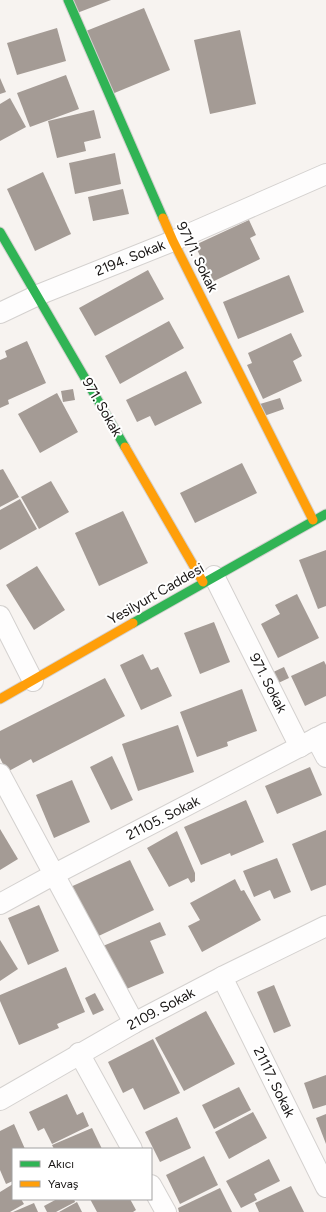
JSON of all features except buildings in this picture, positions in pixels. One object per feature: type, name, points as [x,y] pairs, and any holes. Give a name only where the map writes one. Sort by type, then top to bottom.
[{"type":"street","name":"971/1. Sokak","points":[[68,0],[173,241],[313,520]]},
{"type":"street","name":"2194. Sokak","points":[[0,314],[38,295],[173,241],[326,174]]},
{"type":"street","name":"971. Sokak","points":[[0,232],[209,579],[326,757]]},
{"type":"street","name":"Yesilyurt Caddesi","points":[[0,699],[209,579],[326,514]]},
{"type":"street","points":[[0,616],[33,681]]},
{"type":"street","name":"21105. Sokak","points":[[0,904],[314,739]]},
{"type":"street","points":[[0,774],[134,1023]]},
{"type":"street","name":"2109. Sokak","points":[[0,1100],[79,1053],[134,1023],[222,977],[326,926]]},
{"type":"street","name":"21117. Sokak","points":[[222,977],[326,1187]]},
{"type":"street","points":[[79,1053],[131,1148]]},
{"type":"street","points":[[152,1187],[166,1212]]},
{"type":"traffic: fast","points":[[68,0],[163,218]]},
{"type":"traffic: fast","points":[[0,232],[125,447]]},
{"type":"traffic: fast","points":[[133,623],[326,514]]},
{"type":"traffic: slow","points":[[163,218],[173,241],[313,520]]},
{"type":"traffic: slow","points":[[125,447],[203,582]]},
{"type":"traffic: slow","points":[[0,699],[133,623]]}]
